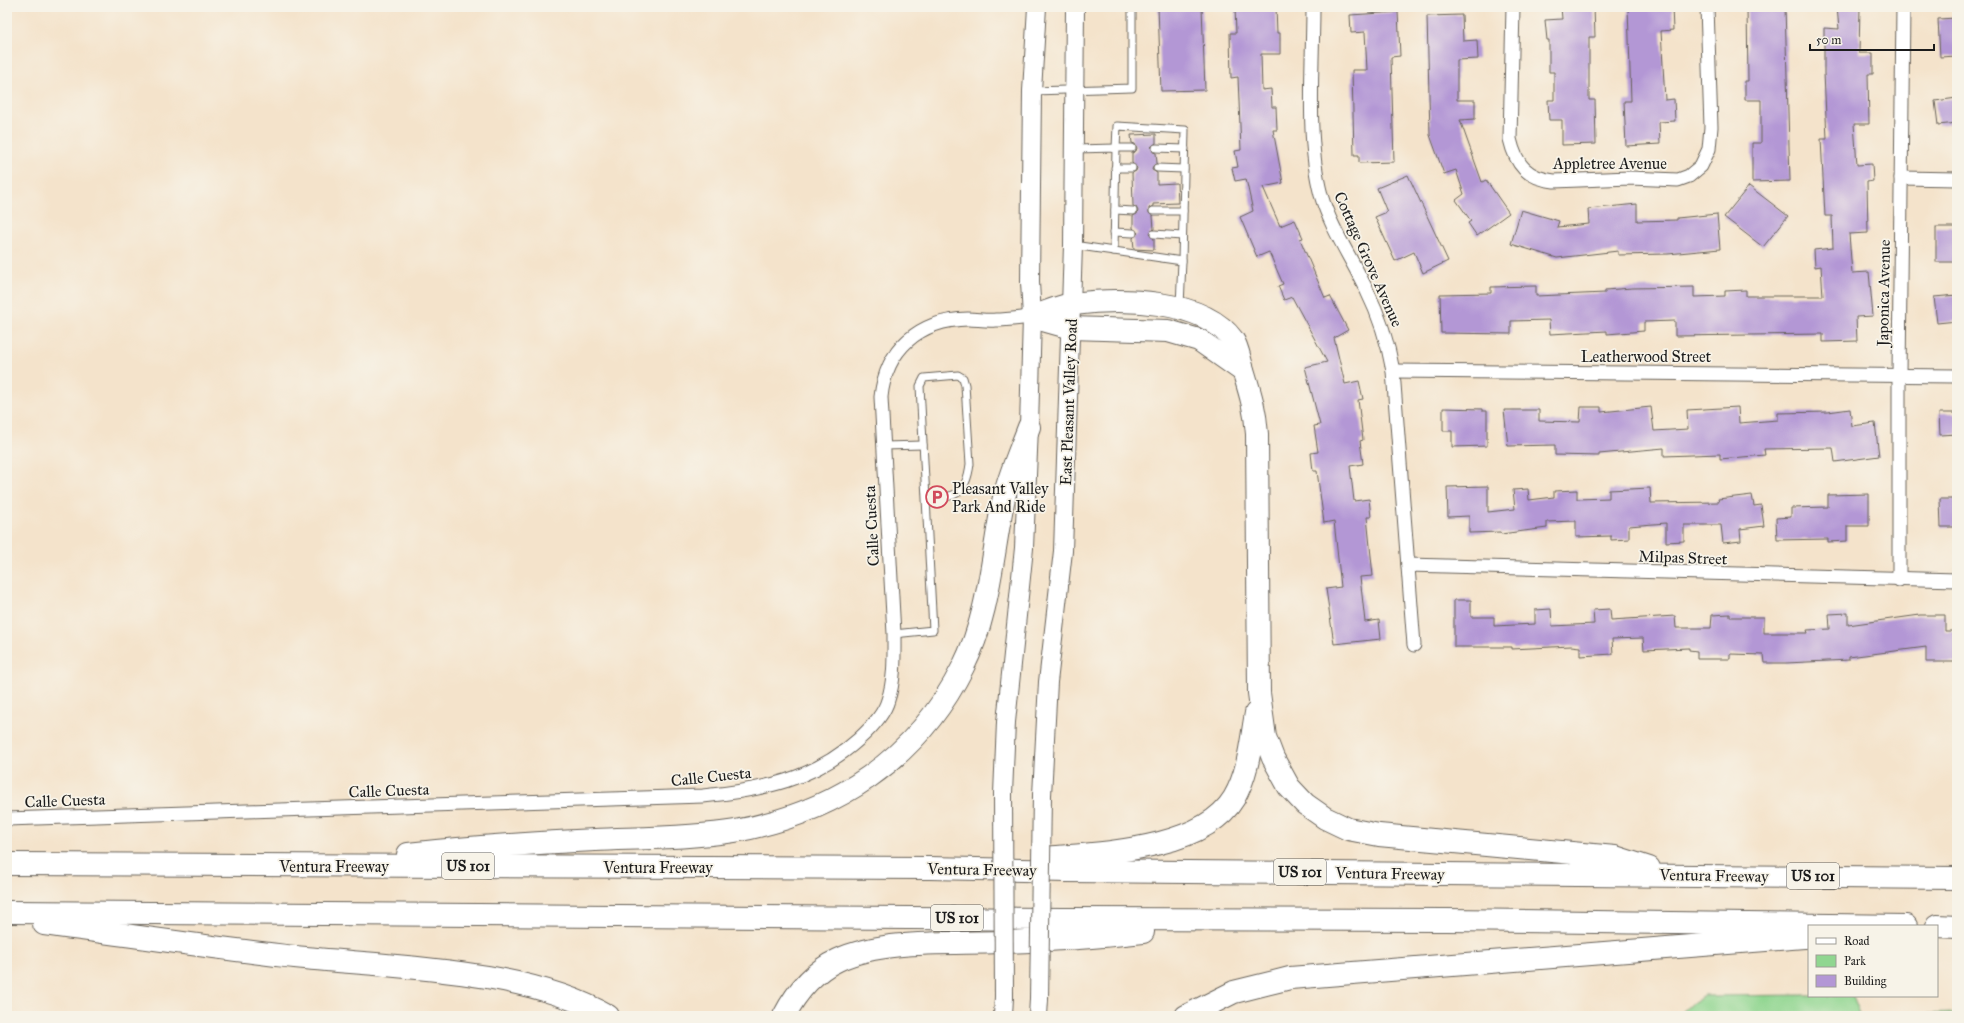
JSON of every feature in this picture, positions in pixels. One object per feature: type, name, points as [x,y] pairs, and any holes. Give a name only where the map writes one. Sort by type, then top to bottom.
[{"type":"highway","points":[[1032,317],[1071,304],[1100,301],[1132,302],[1180,307],[1218,325],[1234,341],[1250,390],[1255,411],[1257,434],[1260,693],[1265,737],[1272,758],[1289,787],[1305,804],[1325,818],[1348,829],[1379,836],[1615,858],[1670,874]]},
{"type":"highway","points":[[1032,317],[1071,328],[1168,331],[1199,340],[1243,371]]},
{"type":"highway","points":[[286,866],[491,846],[663,837],[733,831],[778,822],[815,808],[845,793],[874,774],[900,752],[924,727],[944,700],[964,666],[979,626],[991,569],[1003,498],[1029,428]]},
{"type":"highway","points":[[930,868],[1082,855],[1127,849],[1172,840],[1194,832],[1223,811],[1233,799],[1240,785],[1246,768],[1260,693]]},
{"type":"highway","name":"Ventura Freeway","points":[[7,864],[930,868],[1067,871],[1670,874],[1957,878]]},
{"type":"highway","name":"US 101","points":[[7,912],[1571,921],[1839,925]]},
{"type":"highway","points":[[7,919],[293,956],[485,977],[527,986],[563,997],[608,1016]]},
{"type":"highway","points":[[784,1016],[804,986],[820,971],[836,960],[875,948],[909,945],[1065,940],[1252,920]]},
{"type":"highway","points":[[1186,1016],[1234,992],[1290,978],[1808,937]]},
{"type":"main road","points":[[1003,1016],[1003,794],[1006,722],[1024,548],[1032,317],[1030,282],[1032,91],[1037,7]]},
{"type":"main road","name":"East Pleasant Valley Road","points":[[1039,1007],[1042,795],[1048,689],[1063,551],[1073,245],[1075,149],[1073,90],[1075,7]]},
{"type":"street","name":"Cottage Grove Avenue","points":[[1313,7],[1312,138],[1316,171],[1322,196],[1330,218],[1378,315],[1388,343],[1393,371],[1414,645]]},
{"type":"street","name":"Appletree Avenue","points":[[1513,7],[1510,139],[1513,153],[1520,165],[1531,175],[1541,180],[1554,181],[1630,178],[1678,180],[1696,172],[1707,156],[1711,127],[1707,7]]},
{"type":"street","name":"Japonica Avenue","points":[[1900,580],[1899,375],[1903,7]]},
{"type":"street","points":[[1901,178],[1957,179]]},
{"type":"street","name":"Calle Cuesta","points":[[7,819],[687,797],[742,792],[775,785],[811,772],[845,752],[871,728],[888,701],[894,668],[894,634],[881,397],[883,380],[892,360],[904,344],[920,331],[955,320],[996,320],[1032,317]]},
{"type":"street","name":"Leatherwood Street","points":[[1393,371],[1957,376]]},
{"type":"street","name":"Milpas Street","points":[[1408,565],[1900,580],[1957,580]]},
{"type":"lane","points":[[1032,91],[1132,88],[1132,7]]},
{"type":"lane","points":[[1114,251],[1117,126],[1185,130],[1180,307]]},
{"type":"lane","points":[[1075,149],[1132,148]]},
{"type":"lane","points":[[1156,148],[1185,150]]},
{"type":"lane","points":[[1115,168],[1132,168]]},
{"type":"lane","points":[[1157,168],[1184,169]]},
{"type":"lane","points":[[1115,210],[1133,211]]},
{"type":"lane","points":[[1153,211],[1183,211]]},
{"type":"lane","points":[[1114,232],[1133,233]]},
{"type":"lane","points":[[1154,234],[1182,236]]},
{"type":"lane","points":[[1073,245],[1182,261]]},
{"type":"lane","points":[[894,634],[933,630],[923,445],[921,382],[924,378],[930,377],[961,376],[965,385],[970,464],[969,472],[964,484],[956,494],[947,498],[926,498]]},
{"type":"lane","points":[[884,446],[923,445]]},
{"type":"green space","points":[[1808,995],[1808,997],[1853,997],[1861,1016],[1678,1016],[1693,1002],[1704,996]]},
{"type":"green space","points":[[1957,1013],[1957,1016],[1919,1016],[1919,1014]]},
{"type":"building","points":[[1158,7],[1202,7],[1205,90],[1161,91]]},
{"type":"building","points":[[1235,7],[1276,7],[1277,33],[1280,33],[1280,54],[1261,54],[1262,90],[1271,89],[1272,107],[1276,107],[1277,130],[1273,130],[1283,183],[1263,187],[1280,226],[1295,220],[1303,238],[1300,239],[1325,298],[1330,296],[1348,330],[1334,338],[1345,384],[1359,381],[1363,399],[1358,400],[1363,440],[1360,441],[1363,464],[1350,466],[1354,501],[1369,499],[1371,517],[1367,517],[1373,576],[1360,577],[1365,622],[1379,620],[1381,639],[1334,644],[1326,589],[1341,587],[1334,521],[1324,523],[1317,471],[1313,471],[1311,453],[1318,452],[1314,426],[1320,425],[1305,367],[1327,362],[1292,297],[1284,300],[1278,286],[1283,284],[1269,252],[1257,257],[1240,217],[1253,211],[1246,179],[1235,181],[1232,168],[1238,167],[1235,151],[1241,150],[1238,77],[1231,78],[1230,33],[1236,33]]},
{"type":"building","points":[[1561,7],[1594,7],[1595,37],[1589,37],[1589,100],[1595,100],[1596,144],[1562,145],[1562,120],[1549,120],[1548,100],[1554,100],[1554,72],[1549,72],[1549,40],[1547,40],[1545,20],[1562,19]]},
{"type":"building","points":[[1628,7],[1672,7],[1673,30],[1661,31],[1665,100],[1674,99],[1675,121],[1659,122],[1660,144],[1626,146],[1624,101],[1631,101]]},
{"type":"building","points":[[1747,7],[1785,7],[1790,181],[1752,182],[1752,143],[1761,143],[1761,100],[1745,100],[1745,81],[1748,81]]},
{"type":"building","points":[[1837,7],[1860,7],[1859,53],[1873,53],[1873,74],[1868,74],[1869,124],[1854,124],[1857,165],[1872,164],[1873,181],[1867,182],[1868,233],[1849,234],[1852,273],[1869,272],[1873,316],[1856,317],[1857,341],[1823,342],[1823,334],[1675,336],[1675,321],[1644,322],[1644,331],[1607,334],[1607,331],[1550,334],[1549,320],[1511,321],[1511,334],[1441,333],[1440,294],[1491,293],[1491,287],[1536,286],[1536,296],[1605,293],[1605,290],[1632,288],[1694,287],[1694,297],[1725,296],[1725,291],[1746,290],[1746,296],[1823,296],[1821,266],[1815,267],[1814,250],[1833,248],[1832,216],[1825,216],[1821,139],[1827,139],[1824,73],[1824,28],[1839,29]]},
{"type":"building","points":[[1398,12],[1400,56],[1391,57],[1394,162],[1359,163],[1359,155],[1354,155],[1352,70],[1367,70],[1365,32],[1351,33],[1350,15]]},
{"type":"building","points":[[1462,15],[1463,41],[1477,40],[1478,59],[1457,60],[1457,100],[1475,100],[1475,119],[1460,120],[1482,182],[1486,180],[1509,213],[1477,236],[1468,223],[1471,221],[1456,200],[1464,194],[1456,170],[1444,174],[1430,135],[1427,16]]},
{"type":"building","points":[[1957,18],[1957,56],[1940,57],[1938,19]]},
{"type":"building","points":[[1957,98],[1957,123],[1938,125],[1935,101]]},
{"type":"building","points":[[1156,134],[1156,143],[1151,147],[1153,152],[1156,153],[1157,163],[1153,166],[1152,170],[1157,173],[1157,184],[1177,183],[1178,203],[1153,204],[1153,206],[1149,208],[1149,213],[1153,216],[1154,229],[1149,234],[1154,239],[1154,250],[1134,249],[1133,238],[1138,233],[1133,228],[1133,216],[1137,214],[1138,211],[1136,207],[1133,206],[1132,173],[1136,171],[1137,168],[1132,163],[1132,153],[1136,151],[1137,148],[1135,144],[1132,143],[1131,135]]},
{"type":"building","points":[[1408,175],[1448,261],[1423,273],[1414,252],[1395,261],[1375,217],[1387,212],[1377,188]]},
{"type":"building","points":[[1749,186],[1788,216],[1763,247],[1724,217]]},
{"type":"building","points":[[1637,204],[1637,221],[1677,220],[1677,218],[1717,214],[1720,249],[1668,254],[1618,255],[1618,251],[1557,258],[1511,244],[1521,210],[1559,221],[1557,227],[1589,224],[1588,209]]},
{"type":"building","points":[[1936,227],[1957,227],[1957,262],[1936,262]]},
{"type":"building","points":[[1957,295],[1957,321],[1937,323],[1934,297]]},
{"type":"building","points":[[1581,407],[1601,407],[1601,412],[1651,407],[1654,431],[1688,429],[1687,410],[1738,407],[1739,423],[1778,420],[1778,413],[1828,412],[1850,409],[1852,426],[1875,423],[1879,456],[1835,462],[1833,448],[1764,449],[1765,455],[1720,459],[1720,454],[1664,456],[1664,448],[1599,454],[1599,456],[1555,455],[1555,445],[1508,446],[1504,410],[1539,410],[1539,421],[1580,422]]},
{"type":"building","points":[[1443,408],[1482,409],[1482,411],[1487,411],[1487,446],[1452,447],[1452,431],[1443,431]]},
{"type":"building","points":[[1939,413],[1957,413],[1957,434],[1940,435]]},
{"type":"building","points":[[1488,486],[1488,512],[1515,509],[1513,490],[1528,489],[1529,500],[1554,497],[1554,491],[1577,490],[1577,499],[1609,498],[1609,490],[1650,488],[1651,503],[1719,502],[1718,499],[1752,495],[1754,506],[1761,505],[1764,526],[1740,529],[1741,541],[1723,543],[1721,525],[1684,525],[1684,541],[1666,542],[1666,523],[1629,526],[1629,539],[1611,540],[1611,536],[1576,537],[1576,521],[1547,522],[1547,528],[1501,534],[1500,532],[1469,533],[1469,516],[1448,517],[1447,487]]},
{"type":"building","points":[[1869,494],[1869,526],[1847,526],[1847,541],[1828,542],[1828,539],[1777,540],[1776,518],[1791,517],[1791,508],[1828,507],[1828,495]]},
{"type":"building","points":[[1940,499],[1957,499],[1957,527],[1941,527]]},
{"type":"building","points":[[1454,600],[1471,600],[1471,617],[1494,617],[1494,626],[1535,624],[1535,610],[1551,609],[1552,626],[1594,624],[1593,610],[1610,609],[1611,620],[1675,616],[1676,628],[1711,628],[1712,615],[1730,614],[1730,617],[1764,617],[1764,633],[1808,633],[1807,630],[1830,629],[1829,614],[1848,613],[1848,625],[1920,615],[1945,615],[1945,631],[1957,631],[1957,662],[1926,662],[1926,647],[1849,657],[1849,660],[1765,663],[1764,655],[1730,654],[1730,659],[1697,659],[1697,651],[1689,650],[1689,648],[1644,650],[1643,638],[1612,639],[1613,654],[1580,656],[1580,647],[1571,646],[1512,649],[1512,647],[1454,647]]},
{"type":"place","name":"Pleasant Valley Park And Ride","points":[[937,497]]}]
